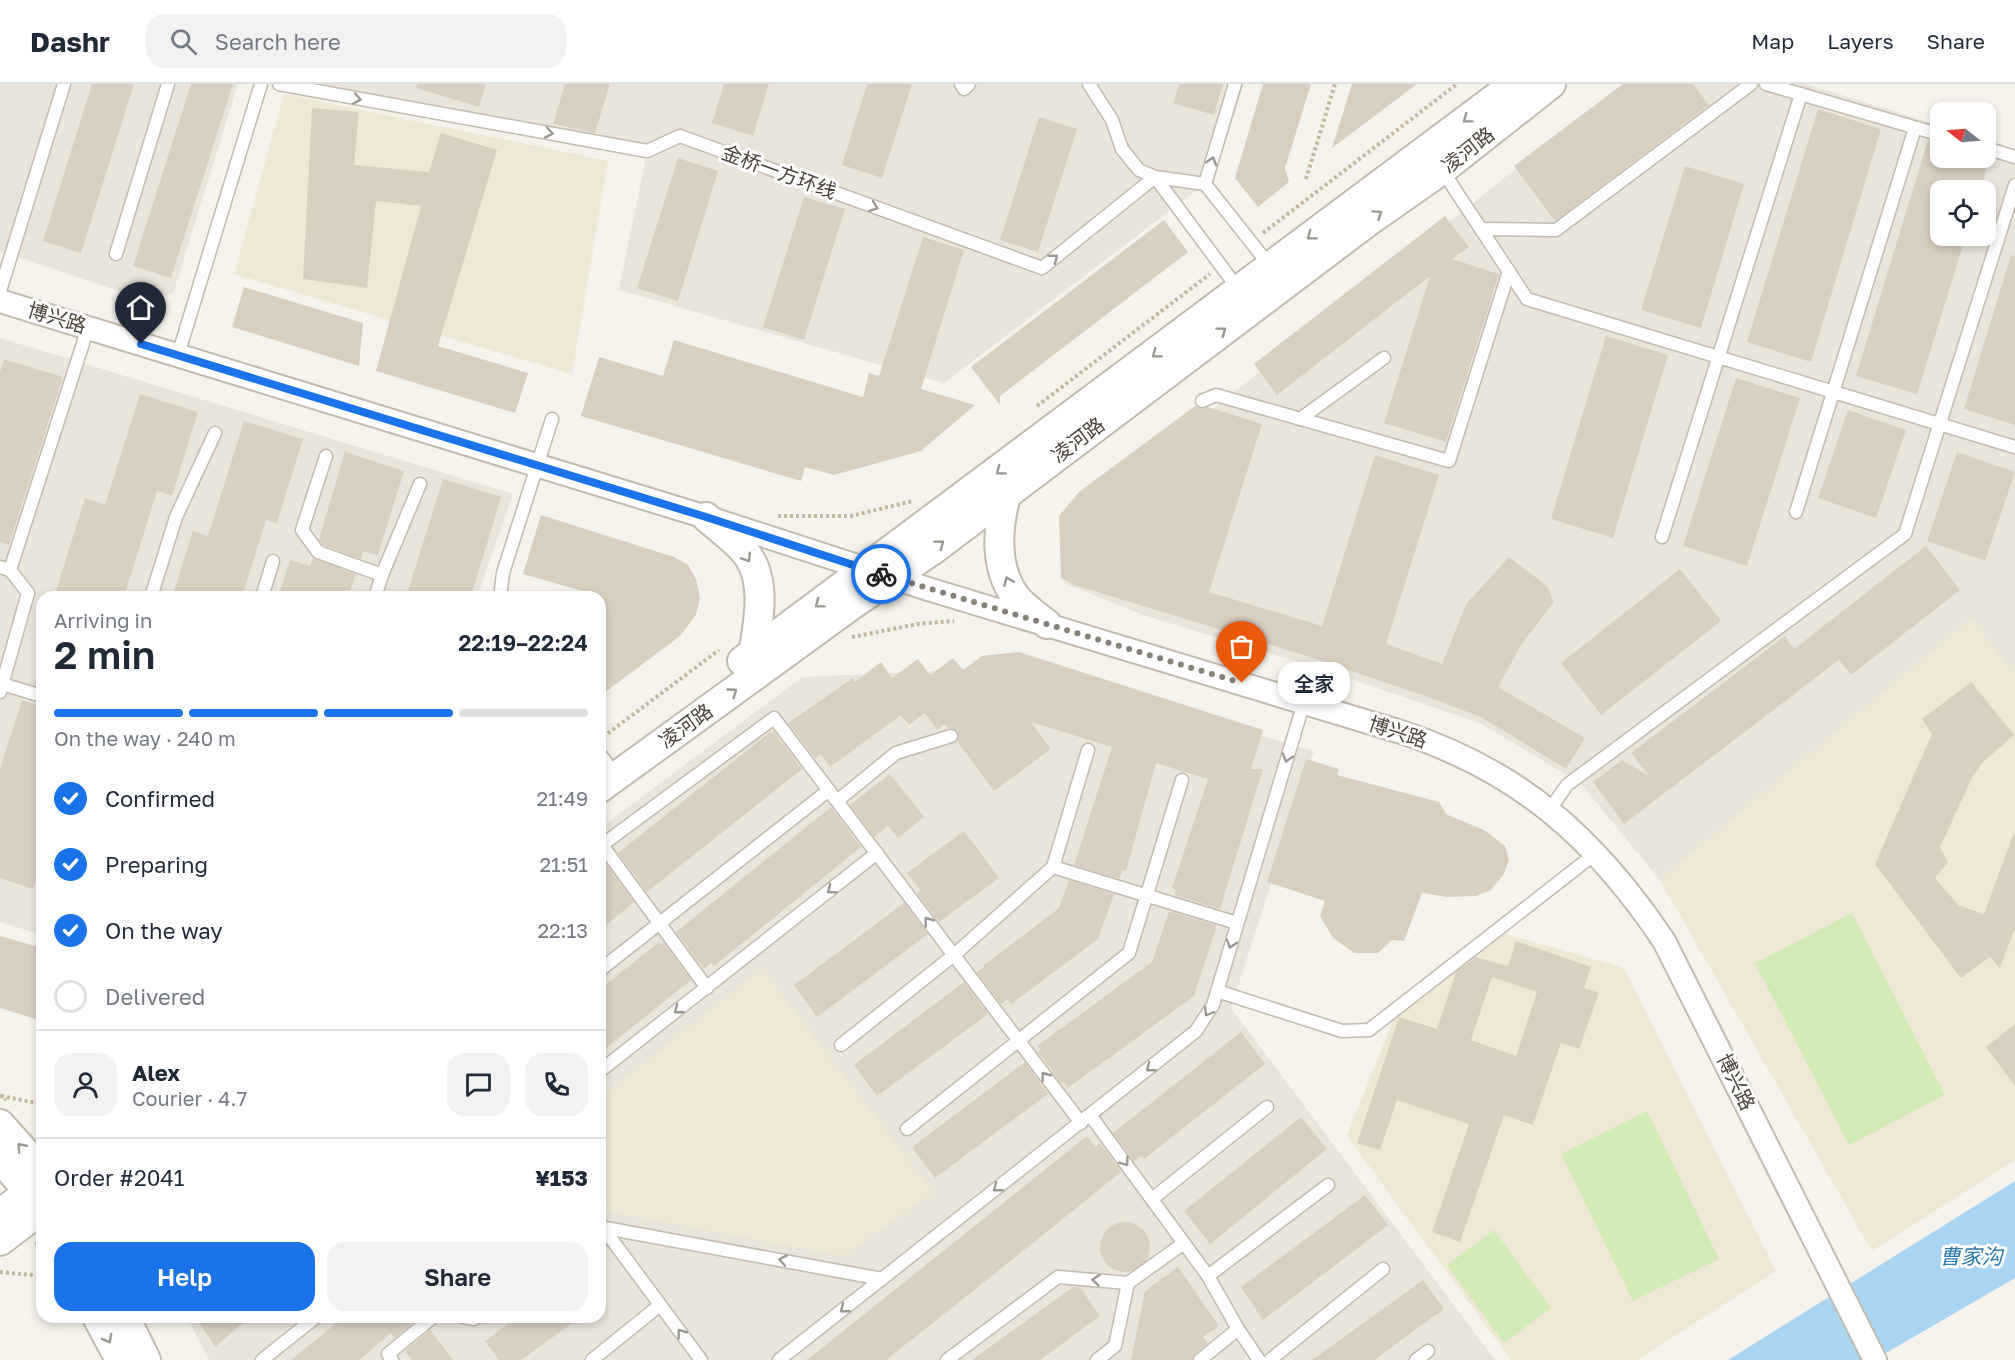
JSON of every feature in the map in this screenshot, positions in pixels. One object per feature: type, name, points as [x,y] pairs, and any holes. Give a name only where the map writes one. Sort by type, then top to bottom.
[{"type":"street","name":"凌河路","points":[[606,759],[879,574],[1270,267],[1514,84]]},
{"type":"street","name":"凌河路","points":[[606,758],[753,654],[879,574],[933,550],[1369,221],[1442,170],[1551,84]]},
{"type":"street","name":"博兴路","points":[[0,301],[706,517],[879,574],[1304,702],[1447,748],[1497,774],[1550,809],[1596,853],[1631,893],[1679,967],[1875,1360]]},
{"type":"street","points":[[1007,493],[999,517],[1002,564],[1016,597],[1047,624]]},
{"type":"street","points":[[706,517],[748,555],[758,579],[759,620],[753,654]]},
{"type":"street","points":[[0,1124],[36,1187]]},
{"type":"street","points":[[0,1158],[36,1189]]},
{"type":"street","points":[[0,1214],[36,1194]]},
{"type":"street","points":[[0,1241],[36,1196]]},
{"type":"street","points":[[100,1323],[120,1360]]},
{"type":"street","points":[[128,1323],[146,1360]]},
{"type":"lane","points":[[0,291],[64,84]]},
{"type":"lane","points":[[116,254],[168,84]]},
{"type":"lane","points":[[178,355],[261,84]]},
{"type":"lane","name":"金桥一方环线","points":[[279,84],[647,151],[680,136],[1042,268],[1155,177]]},
{"type":"lane","points":[[961,84],[964,89],[969,84]]},
{"type":"lane","points":[[1089,84],[1112,120],[1122,148],[1139,170],[1155,177],[1205,184],[1270,267]]},
{"type":"lane","points":[[1205,184],[1235,84]]},
{"type":"lane","points":[[1481,229],[1556,230],[1751,84]]},
{"type":"lane","points":[[1766,84],[1930,132]]},
{"type":"lane","points":[[1662,537],[1801,94]]},
{"type":"lane","points":[[1796,512],[1915,128]]},
{"type":"lane","points":[[1996,151],[2015,157]]},
{"type":"lane","points":[[1442,170],[1527,299],[2015,447]]},
{"type":"lane","points":[[1155,177],[1240,291]]},
{"type":"lane","points":[[1550,809],[1566,785],[1905,534],[2015,185]]},
{"type":"lane","points":[[1202,401],[1216,395],[1449,461],[1509,271]]},
{"type":"lane","points":[[36,695],[1,688],[28,593],[5,569],[88,328]]},
{"type":"lane","points":[[1300,419],[1384,358]]},
{"type":"lane","points":[[501,591],[503,573],[552,419]]},
{"type":"lane","points":[[153,591],[176,518],[215,433]]},
{"type":"lane","points":[[326,456],[302,530],[318,552],[382,574]]},
{"type":"lane","points":[[377,591],[420,484]]},
{"type":"lane","points":[[264,591],[273,561]]},
{"type":"lane","points":[[779,1360],[1196,1031],[1213,1005],[1304,702]]},
{"type":"lane","points":[[606,842],[774,718],[1019,1040],[1152,1199],[1208,1276],[1238,1329],[1259,1360]]},
{"type":"lane","points":[[837,801],[896,753],[951,736]]},
{"type":"lane","points":[[841,1045],[954,956],[1053,867],[1088,750]]},
{"type":"lane","points":[[907,1129],[1129,953],[1182,780]]},
{"type":"lane","points":[[606,965],[829,790]]},
{"type":"lane","points":[[606,853],[707,988]]},
{"type":"lane","points":[[606,1066],[877,853]]},
{"type":"lane","points":[[1217,991],[1342,1031],[1369,1030],[1596,853]]},
{"type":"lane","points":[[1053,867],[1238,923]]},
{"type":"lane","points":[[1152,1199],[1267,1107]]},
{"type":"lane","points":[[1208,1276],[1328,1185]]},
{"type":"lane","points":[[606,1227],[882,1279]]},
{"type":"lane","points":[[606,1233],[701,1360]]},
{"type":"lane","points":[[947,1360],[1058,1277],[1128,1283],[1184,1243]]},
{"type":"lane","points":[[1270,1360],[1383,1269]]},
{"type":"lane","points":[[1097,1360],[1115,1346],[1128,1283]]},
{"type":"lane","points":[[592,1360],[660,1305]]},
{"type":"lane","points":[[262,1360],[308,1323]]},
{"type":"lane","points":[[392,1360],[388,1354],[426,1323]]},
{"type":"lane","points":[[1200,1360],[1238,1329]]},
{"type":"lane","points":[[1416,1360],[1428,1351]]},
{"type":"path","points":[[1306,179],[1335,84]]},
{"type":"path","points":[[1251,242],[1456,84]]},
{"type":"path","points":[[1035,408],[1221,265]]},
{"type":"path","points":[[773,516],[850,516],[914,501]]},
{"type":"path","points":[[846,638],[918,624],[960,621]]},
{"type":"path","points":[[606,757],[722,648]]},
{"type":"path","points":[[1,1096],[36,1103]]},
{"type":"path","points":[[0,1272],[36,1275]]},
{"type":"shaded area","points":[[0,84],[238,84],[173,294],[142,299],[0,251]]},
{"type":"shaded area","points":[[279,84],[1244,84],[1214,177],[944,383],[619,290],[647,152]]},
{"type":"shaded area","points":[[1623,84],[1806,84],[1930,123],[1930,168],[1996,168],[1996,143],[2015,149],[2015,675],[1971,620],[1660,880],[1581,784],[1482,724],[1322,669],[1143,615],[1064,583],[1070,522]]},
{"type":"shaded area","points":[[284,94],[608,161],[572,374],[234,274]]},
{"type":"shaded area","points":[[0,338],[513,494],[479,591],[36,591],[36,933],[0,922]]},
{"type":"shaded area","points":[[1971,619],[2015,675],[2015,1160],[1872,1251],[1660,880]]},
{"type":"shaded area","points":[[1030,667],[1314,751],[1231,1008],[1495,1360],[209,1360],[190,1323],[606,1323],[606,824],[802,677]]},
{"type":"shaded area","points":[[1502,933],[1624,968],[1776,1271],[1637,1360],[1511,1360],[1347,1136],[1395,1016]]},
{"type":"shaded area","points":[[762,969],[933,1192],[843,1256],[611,1212],[606,1205],[606,1094]]},
{"type":"green space","points":[[1852,913],[1945,1095],[1849,1145],[1755,963]]},
{"type":"green space","points":[[1647,1111],[1719,1259],[1633,1301],[1561,1154]]},
{"type":"green space","points":[[1494,1230],[1551,1308],[1504,1343],[1447,1265]]},
{"type":"water","name":"曹家沟","points":[[2015,1181],[2015,1278],[1874,1360],[1728,1360]]},
{"type":"building","points":[[92,84],[134,84],[81,253],[43,241]]},
{"type":"building","points":[[191,84],[233,84],[171,278],[133,266]]},
{"type":"building","points":[[417,84],[486,84],[479,107],[416,88]]},
{"type":"building","points":[[565,84],[610,84],[595,133],[553,124]]},
{"type":"building","points":[[724,84],[769,84],[753,136],[712,123]]},
{"type":"building","points":[[867,84],[912,84],[882,178],[842,165]]},
{"type":"building","points":[[1179,84],[1223,84],[1214,115],[1173,103]]},
{"type":"building","points":[[1263,84],[1311,84],[1285,168],[1289,182],[1258,207],[1235,178]]},
{"type":"building","points":[[1352,84],[1417,84],[1332,148]]},
{"type":"building","points":[[1623,84],[1693,84],[1709,105],[1555,221],[1514,166]]},
{"type":"building","points":[[312,108],[359,112],[354,165],[429,172],[441,133],[497,150],[438,346],[528,373],[515,413],[376,371],[421,206],[376,201],[367,288],[303,279]]},
{"type":"building","points":[[1818,109],[1881,129],[1811,362],[1747,342]]},
{"type":"building","points":[[1039,117],[1077,129],[1038,252],[1000,240]]},
{"type":"building","points":[[1928,140],[1930,140],[1930,168],[1987,168],[1983,180],[1930,180],[1930,246],[1963,246],[1917,394],[1856,376]]},
{"type":"building","points":[[678,158],[718,171],[678,301],[637,288]]},
{"type":"building","points":[[1685,166],[1744,184],[1701,328],[1641,310]]},
{"type":"building","points":[[804,197],[845,209],[804,340],[763,327]]},
{"type":"building","points":[[1445,216],[1469,247],[1452,259],[1499,274],[1446,442],[1384,423],[1430,276],[1277,395],[1254,364]]},
{"type":"building","points":[[1164,220],[1188,252],[1000,396],[1000,405],[971,367]]},
{"type":"building","points":[[923,237],[964,250],[921,389],[975,405],[921,451],[834,475],[805,467],[801,481],[581,416],[599,357],[663,376],[674,340],[863,397],[869,373],[879,376]]},
{"type":"building","points":[[2011,255],[2015,256],[2015,425],[1964,409]]},
{"type":"building","points":[[244,287],[363,323],[359,366],[232,327]]},
{"type":"building","points":[[1606,336],[1668,355],[1613,538],[1551,519]]},
{"type":"building","points":[[4,359],[63,377],[9,545],[0,542],[0,372]]},
{"type":"building","points":[[1736,378],[1800,398],[1747,566],[1683,546]]},
{"type":"building","points":[[140,394],[198,412],[172,496],[157,491],[126,591],[56,591],[85,498],[105,505]]},
{"type":"building","points":[[1195,406],[1200,409],[1208,407],[1262,424],[1209,592],[1322,626],[1375,455],[1439,475],[1386,644],[1442,664],[1466,604],[1509,557],[1547,586],[1554,602],[1521,645],[1498,687],[1585,738],[1566,769],[1483,718],[1431,698],[1307,656],[1074,585],[1061,578],[1059,516],[1079,492]]},
{"type":"building","points":[[1848,410],[1906,430],[1876,518],[1818,498]]},
{"type":"building","points":[[244,421],[303,439],[277,523],[266,520],[244,591],[174,591],[193,531],[208,536]]},
{"type":"building","points":[[345,452],[404,471],[378,555],[363,551],[361,559],[323,545],[319,539]]},
{"type":"building","points":[[1957,452],[2015,472],[1985,561],[1927,541]]},
{"type":"building","points":[[443,479],[501,497],[473,591],[408,591]]},
{"type":"building","points":[[541,515],[674,557],[688,565],[696,579],[700,598],[696,615],[680,636],[606,692],[606,591],[582,591],[523,574]]},
{"type":"building","points":[[1926,546],[1960,590],[1851,675],[1839,660],[1624,824],[1593,782],[1622,760],[1649,776],[1631,753],[1785,636],[1794,649]]},
{"type":"building","points":[[313,558],[356,574],[350,591],[280,591],[290,560],[310,566]]},
{"type":"building","points":[[1680,569],[1721,621],[1601,715],[1561,663]]},
{"type":"building","points":[[1019,652],[1263,730],[1251,769],[1263,769],[1220,909],[1174,895],[1176,890],[1172,888],[1208,779],[1156,763],[1126,871],[1123,870],[1119,879],[1074,865],[1112,747],[1031,722],[1051,749],[994,791],[957,741],[959,737],[957,730],[948,728],[945,724],[937,730],[925,713],[909,725],[901,715],[830,767],[821,754],[815,758],[788,723],[853,678],[855,682],[881,662],[892,678],[918,659],[930,675],[953,658],[963,670],[982,656]]},
{"type":"building","points":[[1971,682],[2014,735],[1982,763],[1972,778],[1940,847],[1948,862],[1935,878],[1958,905],[1984,914],[2013,835],[2015,835],[2015,928],[2000,968],[1990,957],[1961,978],[1875,864],[1932,734],[1922,719]]},
{"type":"building","points":[[22,700],[36,705],[36,879],[33,889],[0,878],[0,769]]},
{"type":"building","points":[[770,732],[772,734],[774,732],[802,769],[647,892],[618,853]]},
{"type":"building","points":[[1306,759],[1339,769],[1337,775],[1439,802],[1446,814],[1486,831],[1505,846],[1509,860],[1504,874],[1491,890],[1476,896],[1447,897],[1422,893],[1404,941],[1392,940],[1378,953],[1354,953],[1333,938],[1320,916],[1325,901],[1267,882]]},
{"type":"building","points":[[890,774],[924,817],[898,838],[888,826],[874,837],[850,805]]},
{"type":"building","points":[[831,807],[861,847],[714,966],[711,963],[704,969],[676,932]]},
{"type":"building","points":[[964,831],[999,878],[939,922],[917,893],[921,891],[907,873]]},
{"type":"building","points":[[606,864],[634,902],[606,925]]},
{"type":"building","points":[[1069,880],[1114,894],[1098,939],[1011,1004],[1007,999],[1001,1004],[977,973],[1059,908]]},
{"type":"building","points":[[904,903],[928,934],[817,1017],[794,985]]},
{"type":"building","points":[[1169,911],[1215,925],[1216,928],[1194,996],[1068,1088],[1064,1082],[1062,1084],[1038,1052],[1041,1050],[1037,1046],[1152,962]]},
{"type":"building","points":[[0,936],[36,946],[36,1019],[0,1008]]},
{"type":"building","points":[[1516,941],[1591,967],[1584,988],[1599,993],[1579,1049],[1561,1043],[1533,1125],[1504,1115],[1460,1242],[1432,1232],[1469,1124],[1397,1100],[1380,1150],[1357,1143],[1399,1017],[1437,1029],[1456,972],[1476,957],[1508,966]],"holes":[[[1492,977],[1537,992],[1516,1056],[1471,1040]]]},
{"type":"building","points":[[659,942],[661,945],[664,943],[691,980],[606,1048],[606,984]]},
{"type":"building","points":[[964,982],[988,1014],[877,1096],[854,1065]]},
{"type":"building","points":[[2015,1024],[2015,1086],[1986,1047]]},
{"type":"building","points":[[1241,1032],[1265,1064],[1144,1159],[1141,1156],[1134,1161],[1113,1133]]},
{"type":"building","points":[[1025,1062],[1048,1094],[935,1178],[912,1147]]},
{"type":"building","points":[[1301,1117],[1327,1149],[1210,1244],[1184,1211]]},
{"type":"building","points":[[1087,1136],[1096,1147],[1100,1143],[1121,1172],[968,1295],[886,1360],[807,1360]]},
{"type":"building","points":[[1365,1195],[1388,1225],[1263,1320],[1241,1287]]},
{"type":"building","points":[[1125,1222],[1134,1224],[1145,1233],[1150,1247],[1148,1256],[1139,1267],[1125,1272],[1116,1270],[1105,1261],[1100,1247],[1102,1238],[1111,1227]]},
{"type":"building","points":[[1178,1267],[1219,1326],[1203,1337],[1208,1343],[1195,1354],[1192,1360],[1131,1360],[1145,1291]]},
{"type":"building","points":[[1423,1280],[1444,1309],[1374,1360],[1312,1360]]},
{"type":"building","points":[[1073,1287],[1080,1287],[1100,1316],[1040,1360],[972,1360]]},
{"type":"building","points":[[200,1323],[243,1323],[215,1347]]},
{"type":"building","points":[[337,1323],[409,1323],[410,1325],[395,1338],[391,1333],[359,1360],[291,1360]]},
{"type":"building","points":[[509,1323],[573,1323],[521,1360],[499,1360],[485,1341]]},
{"type":"building","points":[[430,1330],[453,1360],[412,1360],[405,1351]]},
{"type":"way so far","points":[[881,574],[1242,683]]},
{"type":"place","name":"全家","points":[[1242,683]]},
{"type":"route","points":[[141,344],[706,517],[881,574]]}]
